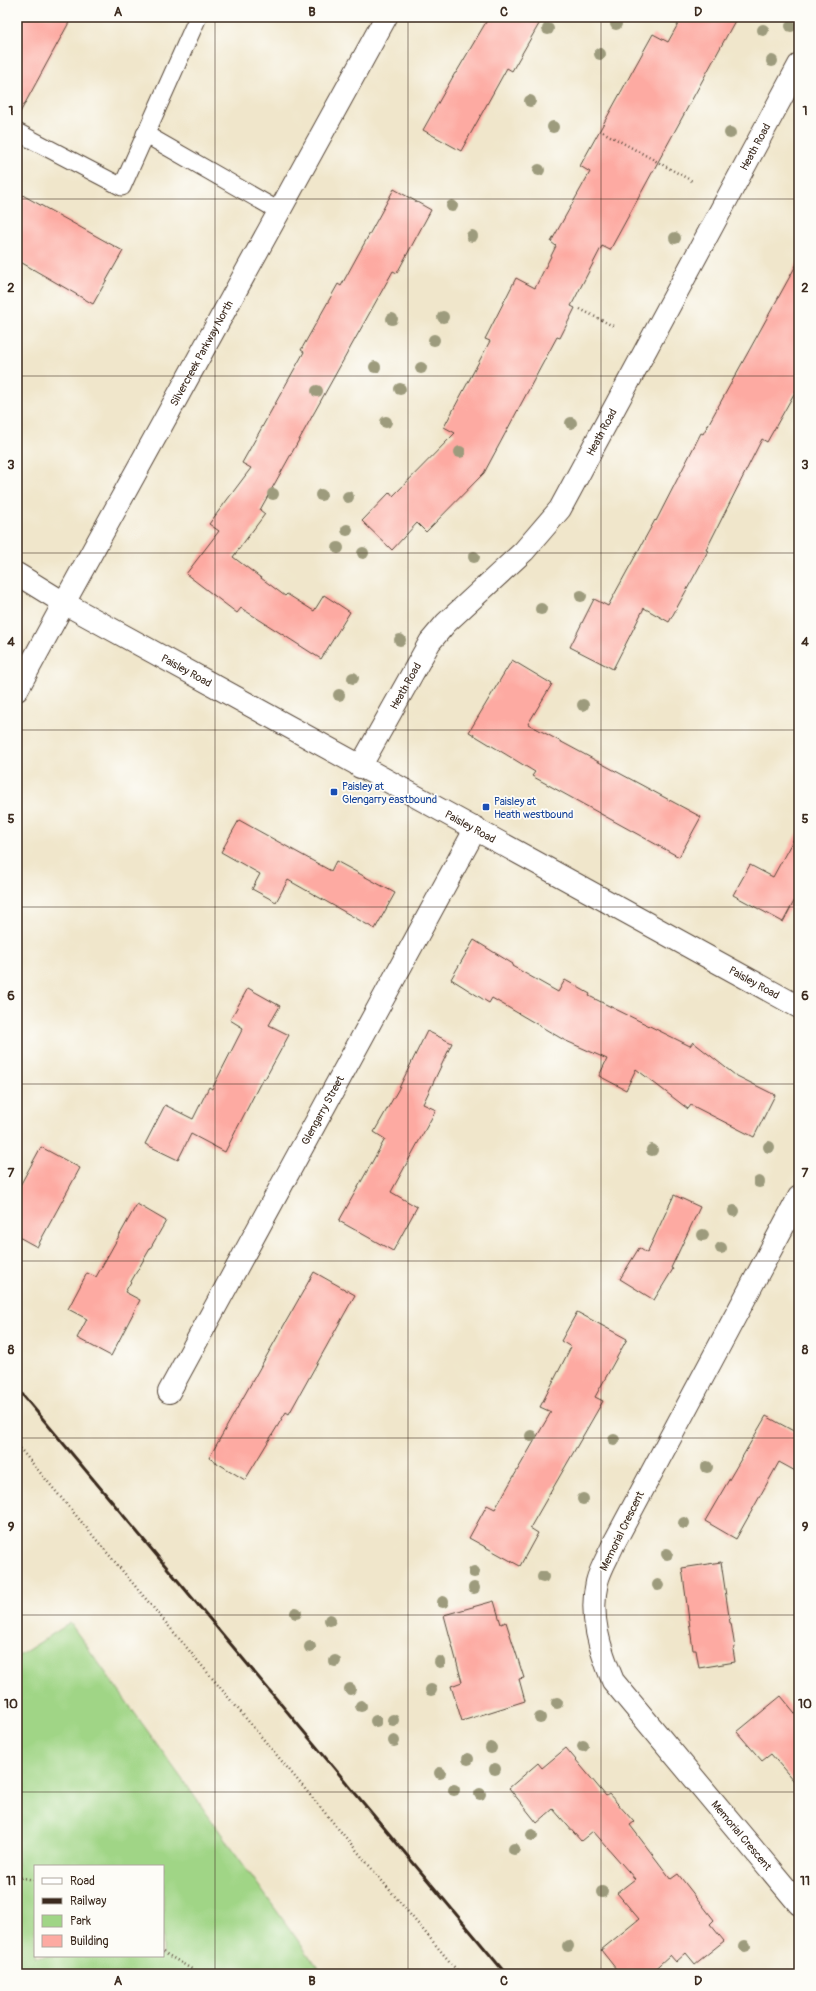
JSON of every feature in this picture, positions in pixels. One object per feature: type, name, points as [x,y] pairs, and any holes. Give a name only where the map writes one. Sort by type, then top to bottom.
[{"type":"street","name":"Silvercreek Parkway North","points":[[17,690],[386,17]]},
{"type":"street","name":"Heath Road","points":[[360,767],[434,637],[446,623],[524,551],[560,509],[799,65]]},
{"type":"street","name":"Paisley Road","points":[[17,574],[64,603],[360,767],[476,828],[799,1007]]},
{"type":"street","name":"Glengarry Street","points":[[169,1392],[476,828]]},
{"type":"street","name":"Memorial Crescent","points":[[799,1197],[614,1543],[597,1582],[595,1606],[596,1630],[603,1656],[613,1681],[799,1904]]},
{"type":"lane","points":[[17,132],[122,187],[198,17]]},
{"type":"lane","points":[[145,134],[279,211]]},
{"type":"path","points":[[603,132],[694,182]]},
{"type":"path","points":[[580,309],[615,327]]},
{"type":"path","points":[[17,1445],[460,1974]]},
{"type":"path","points":[[17,1877],[34,1880]]},
{"type":"path","points":[[164,1953],[200,1974]]},
{"type":"green space","points":[[70,1623],[322,1974],[17,1974],[17,1657]]},
{"type":"building","points":[[17,17],[72,17],[17,118]]},
{"type":"building","points":[[489,17],[543,17],[512,71],[507,68],[461,151],[423,130]]},
{"type":"building","points":[[682,17],[737,17],[610,250],[602,246],[571,306],[575,308],[560,338],[557,337],[484,473],[426,532],[417,523],[392,550],[362,521],[390,492],[393,496],[455,433],[444,427],[490,341],[485,339],[516,278],[535,288],[556,246],[551,242],[590,172],[580,166],[653,34],[668,42]]},
{"type":"building","points":[[394,189],[431,210],[397,273],[393,271],[260,510],[265,514],[233,557],[285,596],[287,594],[314,611],[324,595],[350,612],[321,659],[241,608],[237,613],[186,574],[219,531],[209,524],[251,468],[242,463],[304,352],[301,350],[338,284],[341,286]]},
{"type":"building","points":[[17,192],[123,251],[93,304],[17,260]]},
{"type":"building","points":[[799,260],[799,385],[767,442],[762,439],[706,550],[708,551],[669,622],[644,608],[613,669],[570,647],[594,599],[608,606],[655,520],[656,521],[701,433],[703,434]]},
{"type":"building","points":[[512,660],[552,684],[528,724],[701,817],[679,857],[532,776],[535,772],[469,732]]},
{"type":"building","points":[[239,820],[331,871],[336,861],[395,893],[375,929],[288,880],[276,902],[252,889],[260,874],[221,852]]},
{"type":"building","points":[[799,829],[799,892],[783,922],[733,895],[750,865],[773,877]]},
{"type":"building","points":[[474,940],[513,964],[512,966],[558,992],[565,980],[590,994],[589,996],[690,1046],[693,1042],[735,1075],[775,1095],[754,1137],[691,1105],[688,1109],[636,1069],[626,1090],[599,1076],[607,1059],[564,1040],[492,998],[489,1003],[451,979]]},
{"type":"building","points":[[248,988],[280,1006],[269,1025],[289,1035],[265,1079],[263,1078],[225,1152],[191,1134],[178,1160],[145,1144],[165,1105],[193,1119],[209,1087],[212,1089],[243,1028],[230,1020]]},
{"type":"building","points":[[427,1031],[452,1043],[423,1104],[436,1110],[391,1192],[417,1207],[393,1251],[339,1221],[385,1139],[374,1132],[398,1090]]},
{"type":"building","points":[[41,1147],[80,1168],[37,1247],[17,1236],[17,1191]]},
{"type":"building","points":[[674,1195],[700,1207],[671,1268],[673,1269],[654,1300],[620,1279],[639,1248],[647,1253]]},
{"type":"building","points":[[137,1204],[166,1221],[125,1292],[140,1300],[111,1356],[77,1338],[87,1319],[68,1309],[87,1273],[96,1277]]},
{"type":"building","points":[[314,1272],[355,1295],[289,1414],[286,1412],[245,1480],[209,1458]]},
{"type":"building","points":[[577,1312],[627,1339],[595,1397],[603,1401],[530,1528],[538,1533],[520,1566],[469,1538],[487,1505],[495,1509],[551,1412],[540,1407],[571,1347],[561,1341]]},
{"type":"building","points":[[766,1416],[799,1434],[799,1473],[779,1462],[736,1539],[705,1521]]},
{"type":"building","points":[[721,1562],[735,1648],[733,1649],[735,1662],[699,1668],[696,1650],[693,1650],[682,1568]]},
{"type":"building","points":[[494,1601],[501,1624],[506,1622],[524,1678],[519,1679],[525,1701],[462,1721],[451,1686],[462,1682],[444,1615]]},
{"type":"building","points":[[781,1696],[799,1718],[799,1787],[771,1754],[762,1761],[737,1732]]},
{"type":"building","points":[[566,1748],[606,1796],[609,1794],[634,1822],[630,1825],[671,1879],[678,1874],[714,1920],[710,1924],[724,1941],[695,1964],[686,1953],[676,1962],[670,1955],[649,1974],[620,1974],[601,1950],[639,1919],[617,1893],[635,1879],[593,1831],[581,1841],[553,1809],[537,1823],[509,1788],[538,1763],[542,1768]]},
{"type":"railway","points":[[17,1388],[506,1974]]},
{"type":"place","name":"Paisley at Glengarry eastbound","points":[[334,792]]},
{"type":"place","name":"Paisley at Heath westbound","points":[[486,807]]}]
